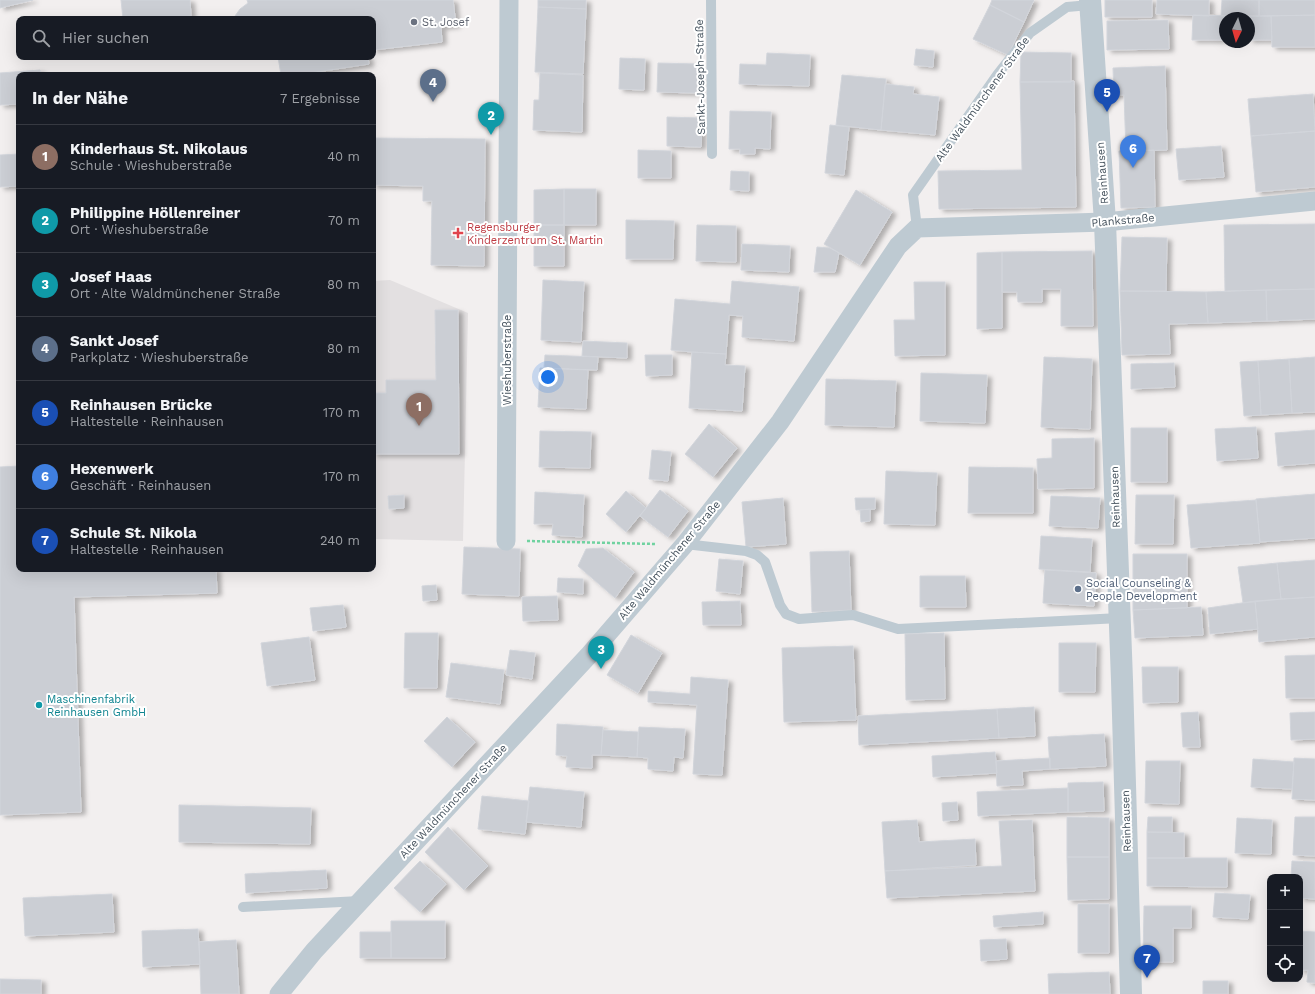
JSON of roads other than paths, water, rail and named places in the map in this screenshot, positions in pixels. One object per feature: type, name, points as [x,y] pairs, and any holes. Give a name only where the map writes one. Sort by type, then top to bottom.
[{"type":"street","name":"Wieshuberstraße","points":[[506,541],[509,0]]},
{"type":"street","name":"Reinhausen","points":[[1090,3],[1105,222],[1120,618],[1131,994]]},
{"type":"street","name":"Plankstraße","points":[[924,228],[1105,222],[1315,201]]},
{"type":"street","name":"Alte Waldmünchener Straße","points":[[279,994],[314,951],[590,654],[685,544],[780,422],[898,246],[924,228]]},
{"type":"lane","name":"Sankt-Joseph-Straße","points":[[711,0],[712,154]]},
{"type":"lane","name":"Alte Waldmünchener Straße","points":[[924,228],[913,195],[1001,69],[1030,33],[1067,7],[1090,3]]},
{"type":"lane","points":[[685,544],[746,551],[757,555],[764,562],[780,605],[786,614],[799,619],[854,615],[898,629],[1120,618]]},
{"type":"lane","points":[[243,907],[360,901]]},
{"type":"place","name":"St. Josef","points":[[414,22]]},
{"type":"place","name":"Sankt Josef","points":[[433,102]]},
{"type":"place","name":"Reinhausen Brücke","points":[[1107,112]]},
{"type":"place","name":"Philippine Höllenreiner","points":[[491,135]]},
{"type":"place","name":"Hexenwerk","points":[[1133,168]]},
{"type":"place","name":"Regensburger Kinderzentrum St. Martin","points":[[458,233]]},
{"type":"place","name":"Kinderhaus St. Nikolaus","points":[[419,426]]},
{"type":"place","name":"Social Counseling & People Development","points":[[1078,589]]},
{"type":"place","name":"Josef Haas","points":[[601,669]]},
{"type":"place","name":"Maschinenfabrik Reinhausen GmbH","points":[[39,705]]},
{"type":"place","name":"Schule St. Nikola","points":[[1147,978]]}]
